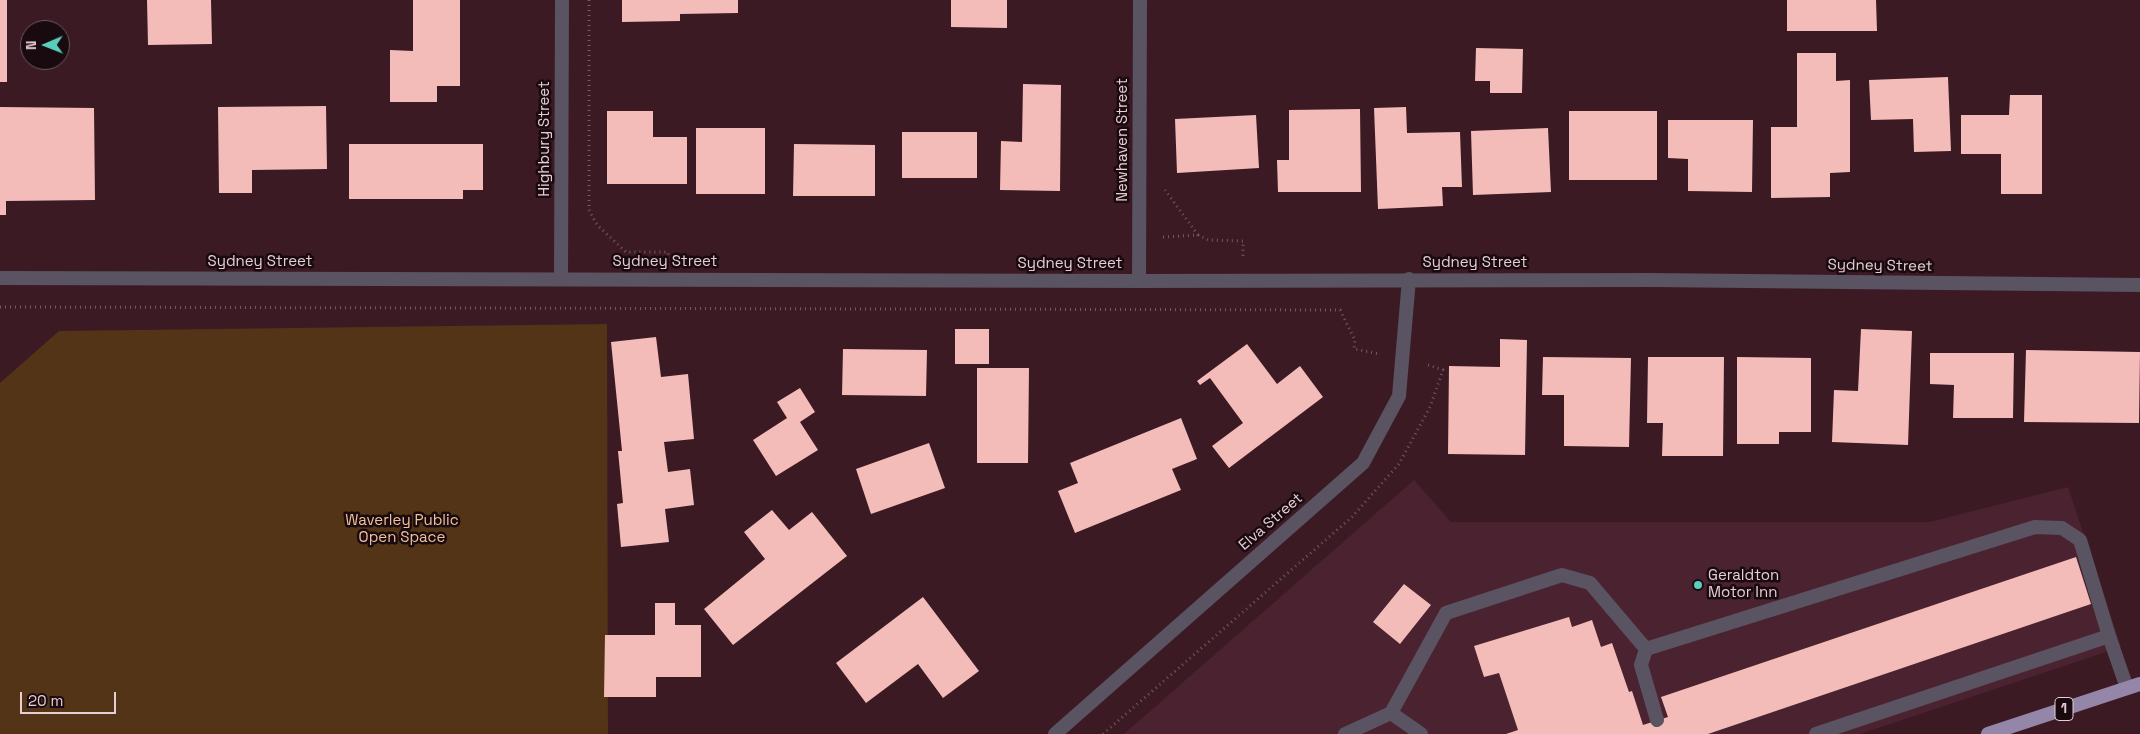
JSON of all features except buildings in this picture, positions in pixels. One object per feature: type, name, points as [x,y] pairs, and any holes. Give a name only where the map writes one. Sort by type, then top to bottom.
[{"type":"highway","name":"1","points":[[1988,734],[2134,686]]},
{"type":"street","name":"Highbury Street","points":[[561,278],[562,0]]},
{"type":"street","name":"Newhaven Street","points":[[1139,281],[1140,0]]},
{"type":"street","name":"Sydney Street","points":[[0,278],[1139,281],[1409,279],[2140,285]]},
{"type":"street","name":"Elva Street","points":[[1055,734],[1363,463],[1399,396],[1409,279]]},
{"type":"street","points":[[1646,649],[2035,527],[2062,528],[2080,540],[2109,636],[2134,686]]},
{"type":"street","points":[[1345,734],[1390,713],[1446,613],[1562,575],[1590,582],[1646,649]]},
{"type":"street","points":[[1816,734],[2109,636]]},
{"type":"street","points":[[1646,649],[1641,665],[1657,720]]},
{"type":"street","points":[[1390,713],[1422,734]]},
{"type":"path","points":[[589,0],[589,210],[597,225],[626,252],[668,252],[669,259]]},
{"type":"path","points":[[1164,187],[1165,192],[1198,235],[1208,240],[1233,241]]},
{"type":"path","points":[[1170,237],[1198,235]]},
{"type":"path","points":[[0,307],[1340,310],[1355,340],[1354,349]]},
{"type":"shaded area","name":"Geraldton Motor Inn","points":[[1414,480],[1451,522],[1930,522],[2068,487],[2121,647],[1860,734],[1124,734]]},
{"type":"green space","name":"Waverley Public Open Space","points":[[607,324],[608,734],[0,734],[0,383],[59,331]]},
{"type":"place","name":"Geraldton Motor Inn","points":[[1698,585]]}]
